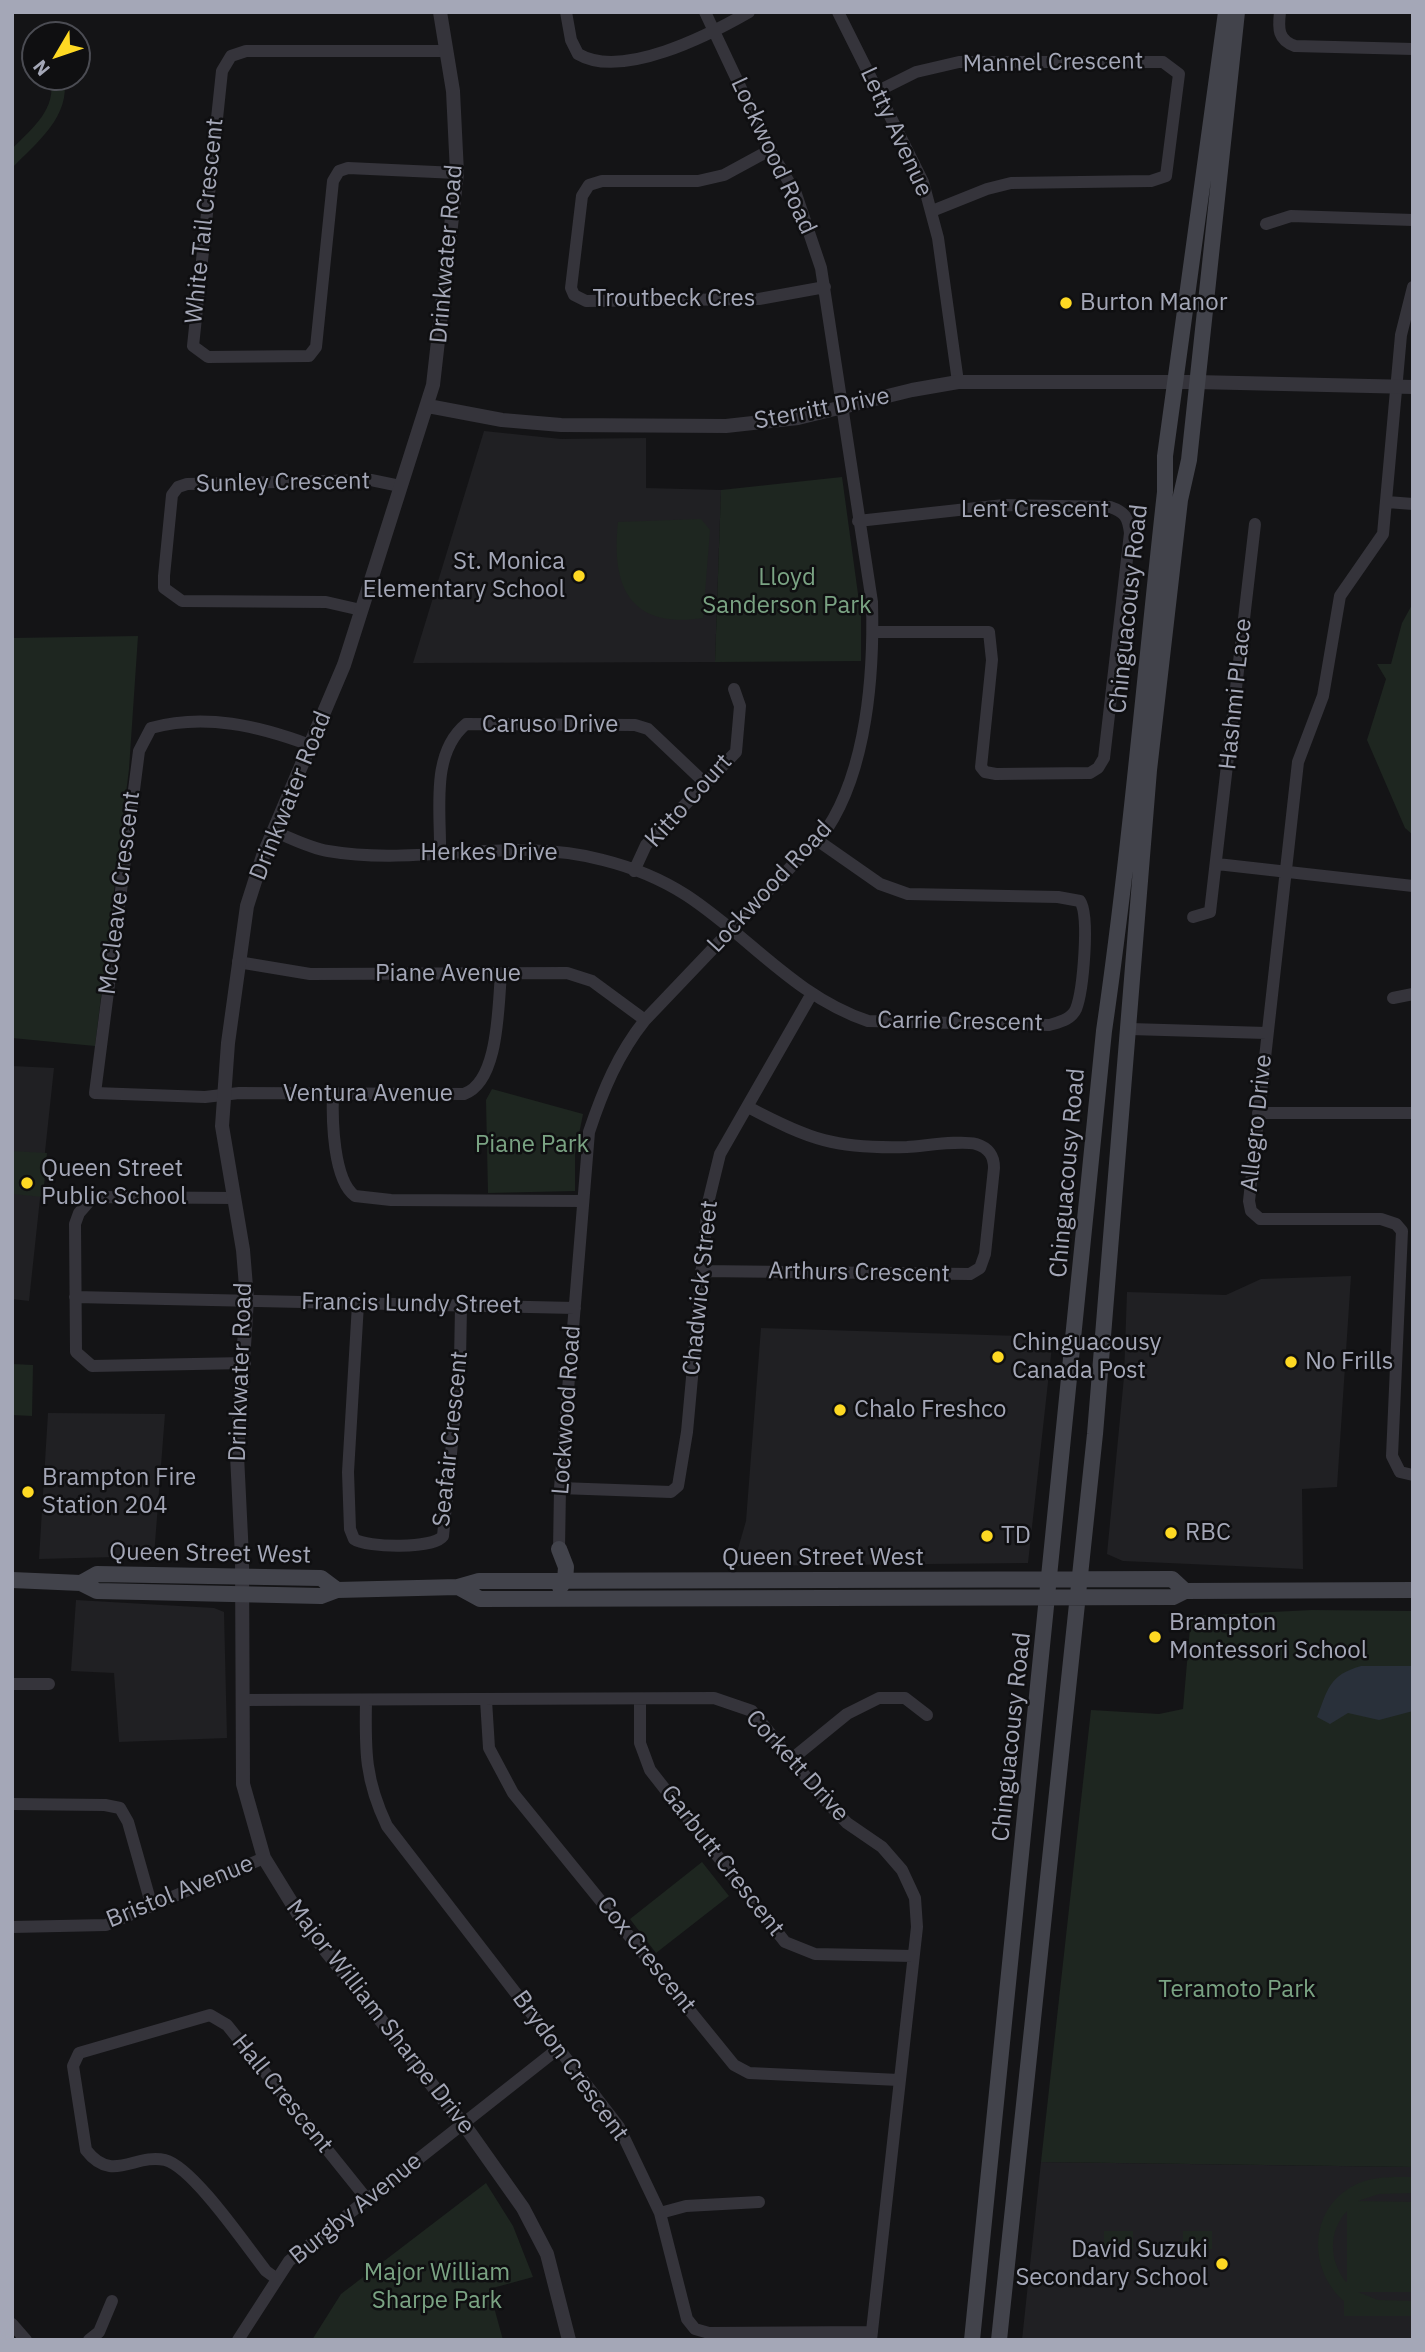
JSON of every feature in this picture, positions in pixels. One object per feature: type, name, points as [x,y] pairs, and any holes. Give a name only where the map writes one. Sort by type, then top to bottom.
[{"type":"main road","name":"Chinguacousy Road","points":[[972,2340],[1051,1579],[1104,1031],[1126,883],[1133,773],[1175,382],[1226,12]]},
{"type":"main road","name":"Chinguacousy Road","points":[[999,2340],[1079,1598],[1130,1029],[1149,770],[1237,12]]},
{"type":"main road","points":[[505,1581],[540,1578],[548,1572],[559,1549]]},
{"type":"main road","points":[[480,1599],[485,1592],[554,1592],[565,1581],[566,1567],[559,1549]]},
{"type":"main road","name":"Queen Street West","points":[[81,1583],[97,1574],[321,1578],[337,1590]]},
{"type":"main road","name":"Queen Street West","points":[[12,1580],[81,1583],[97,1591],[321,1596],[337,1590],[458,1587],[479,1581],[1172,1580],[1185,1591]]},
{"type":"main road","points":[[764,1581],[764,1599]]},
{"type":"main road","name":"Queen Street West","points":[[458,1587],[480,1599],[1079,1598],[1173,1597],[1185,1591],[1413,1590]]},
{"type":"street","name":"Drinkwater Road","points":[[241,1594],[237,1455],[247,1299],[235,1198],[223,1138],[238,962],[247,906],[273,831],[344,665],[428,406],[438,350],[457,173],[456,116],[440,12]]},
{"type":"street","points":[[566,12],[572,45],[578,54],[587,58],[632,60],[673,49],[714,32],[749,12]]},
{"type":"street","name":"Lockwood Road","points":[[559,1549],[560,1488],[589,1132],[606,1081],[629,1040],[645,1020],[817,840],[840,810],[860,750],[873,632],[872,603],[825,287],[796,194],[771,150],[705,12]]},
{"type":"street","name":"Letty Avenue","points":[[838,12],[906,144],[932,211],[946,281],[958,382]]},
{"type":"street","points":[[1280,12],[1280,35],[1286,43],[1295,47],[1413,48]]},
{"type":"street","name":"White Tail Crescent","points":[[446,51],[246,51],[227,60],[222,71],[194,346],[208,357],[309,356],[316,347],[333,181],[339,172],[348,168],[457,173]]},
{"type":"street","name":"Mannel Crescent","points":[[877,91],[916,72],[979,61],[1163,62],[1179,74],[1166,176],[1151,181],[1011,183],[987,189],[932,211]]},
{"type":"street","name":"Troutbeck Cres","points":[[771,150],[724,175],[698,181],[602,181],[589,185],[582,196],[571,288],[574,295],[586,301],[711,301],[759,299],[825,287]]},
{"type":"street","points":[[1266,224],[1291,216],[1413,220]]},
{"type":"street","name":"Allegro Drive","points":[[1413,287],[1401,335],[1387,502],[1380,541],[1346,584],[1336,609],[1323,696],[1298,762],[1249,1201],[1254,1216],[1267,1220],[1381,1219],[1396,1224],[1402,1231],[1392,1456],[1400,1472],[1413,1475]]},
{"type":"street","name":"Sterritt Drive","points":[[428,406],[536,423],[628,427],[773,423],[844,409],[912,390],[958,382],[1196,382],[1413,387]]},
{"type":"street","name":"Sunley Crescent","points":[[361,610],[326,602],[182,601],[172,596],[164,589],[164,576],[173,495],[178,487],[187,484],[370,480],[400,486]]},
{"type":"street","points":[[1387,502],[1413,504]]},
{"type":"street","name":"Lent Crescent","points":[[858,521],[1004,505],[1110,507],[1123,512],[1128,519],[1130,533],[1104,758],[1098,768],[1090,773],[996,774],[983,770],[979,763],[992,660],[989,632],[873,632]]},
{"type":"street","name":"Hashmi PLace","points":[[1193,917],[1210,912],[1255,524]]},
{"type":"street","name":"Kitto Court","points":[[634,871],[646,845],[736,752],[740,706],[734,689]]},
{"type":"street","name":"McCleave Crescent","points":[[225,1095],[205,1097],[95,1093],[139,751],[151,728],[202,722],[270,729],[310,745]]},
{"type":"street","name":"Caruso Drive","points":[[440,853],[440,771],[448,745],[466,724],[635,724],[648,729],[706,784]]},
{"type":"street","name":"Herkes Drive","points":[[273,831],[327,851],[440,853],[540,850],[603,860],[685,895],[730,930]]},
{"type":"street","name":"Carrie Crescent","points":[[730,930],[811,995],[868,1021],[1049,1025],[1062,1022],[1076,1009],[1085,912],[1080,901],[1074,898],[908,894],[880,884],[817,840]]},
{"type":"street","points":[[1217,864],[1413,886]]},
{"type":"street","name":"Piane Avenue","points":[[238,962],[280,972],[310,974],[567,973],[592,981],[645,1020]]},
{"type":"street","name":"Ventura Avenue","points":[[225,1095],[464,1094],[476,1088],[489,1063],[497,1026],[501,974]]},
{"type":"street","points":[[1393,998],[1413,994]]},
{"type":"street","name":"Chadwick Street","points":[[560,1488],[671,1492],[678,1486],[687,1432],[708,1203],[720,1154],[811,995]]},
{"type":"street","points":[[1130,1029],[1266,1033]]},
{"type":"street","points":[[333,1093],[332,1127],[346,1188],[355,1196],[391,1200],[583,1201]]},
{"type":"street","name":"Arthurs Crescent","points":[[701,1271],[970,1274],[980,1268],[985,1254],[994,1168],[994,1157],[989,1151],[976,1144],[889,1147],[818,1141],[748,1107]]},
{"type":"street","points":[[1258,1113],[1413,1113]]},
{"type":"street","points":[[235,1198],[93,1196],[79,1213],[75,1224],[76,1352],[92,1366],[245,1363]]},
{"type":"street","name":"Francis Lundy Street","points":[[75,1297],[575,1308]]},
{"type":"street","name":"Seafair Crescent","points":[[358,1304],[348,1472],[350,1529],[354,1539],[364,1544],[428,1545],[439,1542],[443,1536],[459,1375],[461,1306]]},
{"type":"street","name":"Major William Sharpe Drive","points":[[241,1594],[243,1784],[264,1858],[303,1923],[462,2124],[517,2199],[547,2254],[569,2340]]},
{"type":"street","points":[[12,1684],[49,1684]]},
{"type":"street","name":"Corkett Drive","points":[[243,1700],[714,1698],[752,1711],[847,1823],[882,1847],[902,1870],[915,1898],[917,1927],[872,2336]]},
{"type":"street","points":[[793,1758],[847,1714],[879,1698],[905,1698],[927,1715]]},
{"type":"street","name":"Garbutt Crescent","points":[[640,1699],[640,1743],[650,1770],[785,1942],[815,1954],[913,1955]]},
{"type":"street","name":"Cox Crescent","points":[[486,1700],[489,1748],[513,1793],[734,2065],[749,2073],[899,2080]]},
{"type":"street","name":"Brydon Crescent","points":[[366,1701],[364,1755],[372,1794],[387,1826],[620,2127],[660,2213],[688,2319],[695,2329],[709,2333],[872,2336]]},
{"type":"street","points":[[12,1804],[105,1805],[120,1808],[128,1822],[141,1877],[152,1907]]},
{"type":"street","name":"Bristol Avenue","points":[[12,1927],[106,1925],[264,1858]]},
{"type":"street","name":"Hall Crescent","points":[[277,2279],[266,2271],[184,2169],[164,2160],[107,2167],[94,2160],[86,2150],[73,2067],[79,2053],[210,2015],[227,2025],[366,2198]]},
{"type":"street","name":"Burgby Avenue","points":[[238,2340],[289,2261],[559,2048]]},
{"type":"street","points":[[660,2213],[686,2206],[759,2202]]},
{"type":"street","points":[[89,2340],[99,2332],[112,2301]]},
{"type":"street","points":[[12,2324],[26,2340]]},
{"type":"shaded area","name":"St. Monica Elementary School","points":[[484,431],[561,439],[646,438],[646,488],[721,490],[715,662],[413,663]]},
{"type":"shaded area","name":"Queen Street Public School","points":[[12,1066],[54,1068],[29,1301],[12,1299]]},
{"type":"shaded area","points":[[1351,1276],[1337,1487],[1302,1489],[1303,1569],[1123,1561],[1107,1554],[1124,1377],[1127,1292],[1226,1295],[1261,1279]]},
{"type":"shaded area","points":[[761,1328],[1053,1337],[1028,1563],[733,1566],[746,1521]]},
{"type":"shaded area","points":[[48,1413],[165,1414],[154,1556],[39,1559]]},
{"type":"shaded area","points":[[76,1600],[214,1608],[224,1612],[227,1738],[119,1742],[114,1673],[71,1671]]},
{"type":"shaded area","points":[[1361,1666],[1413,1666],[1413,1711],[1379,1720],[1348,1713],[1330,1724],[1317,1717],[1331,1684],[1342,1674]]},
{"type":"shaded area","name":"David Suzuki Secondary School","points":[[1041,2162],[1413,2167],[1413,2340],[1022,2340]]},
{"type":"green space","points":[[51,91],[65,91],[57,117],[50,128],[12,168],[12,149],[42,117]]},
{"type":"green space","name":"Lloyd Sanderson Park","points":[[842,477],[861,616],[861,661],[715,662],[721,490]]},
{"type":"green space","points":[[701,519],[710,530],[703,618],[678,620],[658,617],[642,610],[623,584],[618,566],[618,522]]},
{"type":"green space","points":[[1413,603],[1413,835],[1405,828],[1367,740],[1386,679],[1377,664],[1391,664],[1402,623]]},
{"type":"green space","points":[[138,636],[129,769],[95,1046],[12,1038],[12,638]]},
{"type":"green space","name":"Piane Park","points":[[492,1089],[583,1114],[575,1154],[575,1191],[488,1193],[486,1100]]},
{"type":"green space","points":[[12,1151],[47,1153],[43,1197],[12,1194]]},
{"type":"green space","points":[[12,1364],[33,1365],[32,1416],[12,1415]]},
{"type":"green space","name":"Teramoto Park","points":[[1312,1610],[1413,1611],[1413,2167],[1041,2162],[1091,1710],[1159,1714],[1183,1709],[1191,1616]]},
{"type":"green space","points":[[702,1862],[729,1896],[656,1953],[630,1919]]},
{"type":"green space","points":[[1413,2177],[1413,2193],[1379,2194],[1358,2201],[1413,2202],[1413,2292],[1358,2292],[1378,2300],[1413,2301],[1413,2316],[1344,2316],[1344,2301],[1323,2272],[1319,2255],[1318,2238],[1322,2221],[1330,2206],[1342,2193],[1359,2183],[1379,2178]],"holes":[[[1347,2211],[1347,2282],[1336,2265],[1333,2246],[1336,2228]]]},
{"type":"green space","name":"Major William Sharpe Park","points":[[486,2183],[513,2226],[533,2277],[489,2289],[503,2340],[312,2340],[341,2294]]},
{"type":"green space","points":[[1104,2231],[1133,2231],[1133,2249],[1104,2249]]},
{"type":"green space","points":[[1183,2231],[1212,2231],[1212,2249],[1183,2249]]},
{"type":"place","name":"Burton Manor","points":[[1066,303]]},
{"type":"place","name":"St. Monica Elementary School","points":[[579,576]]},
{"type":"place","name":"Queen Street Public School","points":[[27,1183]]},
{"type":"place","name":"Chinguacousy Canada Post","points":[[998,1357]]},
{"type":"place","name":"No Frills","points":[[1291,1362]]},
{"type":"place","name":"Chalo Freshco","points":[[840,1410]]},
{"type":"place","name":"Brampton Fire Station 204","points":[[28,1492]]},
{"type":"place","name":"RBC","points":[[1171,1533]]},
{"type":"place","name":"TD","points":[[987,1536]]},
{"type":"place","name":"Brampton Montessori School","points":[[1155,1637]]},
{"type":"place","name":"David Suzuki Secondary School","points":[[1222,2264]]}]
